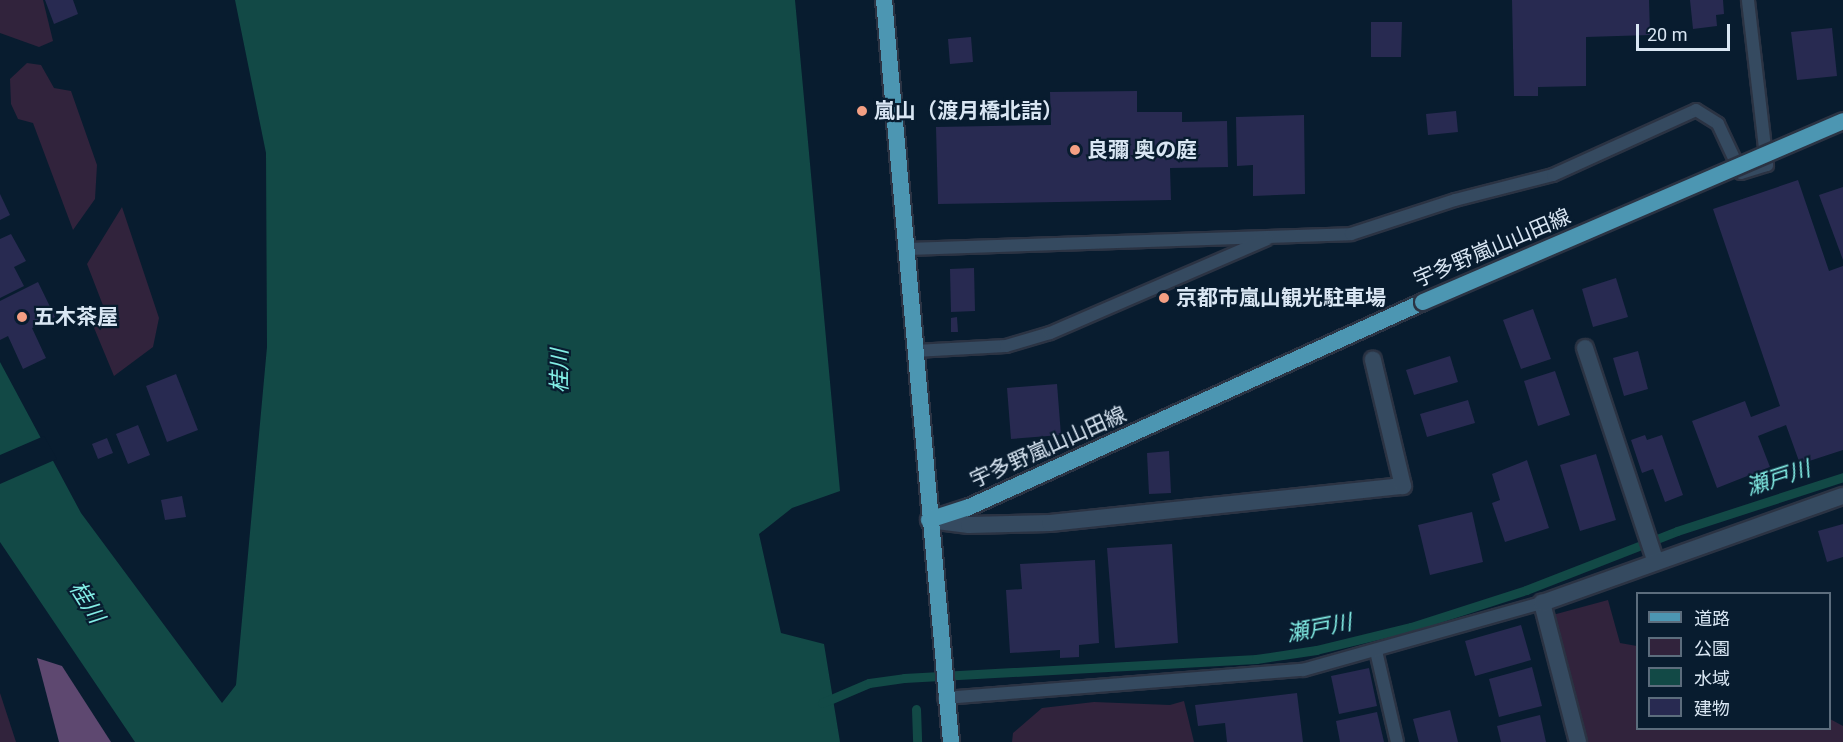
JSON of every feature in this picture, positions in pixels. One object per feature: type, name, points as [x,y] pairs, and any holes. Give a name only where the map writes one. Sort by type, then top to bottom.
[{"type":"main road","points":[[884,0],[944,698],[951,742]]},
{"type":"main road","name":"宇多野嵐山山田線","points":[[929,520],[967,508],[1423,302],[1843,121]]},
{"type":"street","points":[[1585,348],[1655,560]]},
{"type":"street","points":[[929,520],[969,525],[1050,523],[1402,486],[1373,360]]},
{"type":"street","points":[[1578,742],[1542,603],[1655,560],[1843,496]]},
{"type":"lane","points":[[906,249],[1351,234],[1455,200],[1553,175],[1696,110],[1718,124],[1741,173],[1767,165],[1748,0]]},
{"type":"lane","points":[[915,351],[1006,346],[1050,333],[1273,237]]},
{"type":"lane","points":[[944,698],[1303,670],[1542,603]]},
{"type":"lane","points":[[1376,651],[1397,742]]},
{"type":"green space","points":[[0,0],[43,0],[53,41],[39,47],[0,33]]},
{"type":"green space","points":[[27,63],[41,65],[54,88],[71,91],[97,165],[95,199],[73,230],[33,123],[18,119],[11,104],[10,79]]},
{"type":"green space","points":[[122,207],[159,318],[153,347],[114,376],[92,323],[104,308],[87,264]]},
{"type":"green space","points":[[1608,600],[1620,643],[1636,646],[1636,730],[1831,730],[1831,720],[1843,726],[1843,742],[1584,742],[1549,616]]},
{"type":"green space","points":[[0,693],[16,742],[0,742]]},
{"type":"green space","points":[[1184,701],[1194,742],[1012,742],[1013,733],[1042,708],[1094,702],[1170,705]]},
{"type":"shaded area","points":[[37,658],[62,666],[111,742],[59,742]]},
{"type":"water","name":"桂川","points":[[235,0],[795,0],[840,491],[792,508],[759,534],[781,633],[824,644],[840,742],[135,742],[0,542],[0,362],[81,513],[222,703],[236,685],[267,347],[266,153]]},
{"type":"pier","points":[[44,436],[57,459],[0,484],[0,455]]},
{"type":"building","points":[[45,0],[73,0],[78,14],[54,24]]},
{"type":"building","points":[[1512,0],[1649,0],[1650,35],[1586,37],[1586,86],[1538,87],[1538,96],[1514,96]]},
{"type":"building","points":[[1690,0],[1723,0],[1724,14],[1716,15],[1717,26],[1693,29]]},
{"type":"building","points":[[1371,22],[1402,22],[1401,57],[1371,57]]},
{"type":"building","points":[[1832,28],[1837,76],[1797,80],[1791,32]]},
{"type":"building","points":[[971,37],[973,62],[950,64],[948,39]]},
{"type":"building","points":[[1137,91],[1137,112],[1182,112],[1182,122],[1227,121],[1228,167],[1170,168],[1171,200],[938,204],[936,127],[1051,125],[1050,92]]},
{"type":"building","points":[[1456,111],[1458,132],[1428,135],[1426,114]]},
{"type":"building","points":[[1304,115],[1305,194],[1253,196],[1253,165],[1237,166],[1236,117]]},
{"type":"building","points":[[1798,180],[1829,271],[1843,266],[1843,450],[1800,464],[1786,425],[1758,436],[1770,467],[1717,488],[1692,421],[1745,401],[1751,417],[1780,406],[1713,209]]},
{"type":"building","points":[[1843,187],[1843,260],[1819,195]]},
{"type":"building","points":[[0,194],[10,215],[0,220]]},
{"type":"building","points":[[11,234],[26,261],[14,267],[24,286],[0,298],[0,239]]},
{"type":"building","points":[[974,268],[975,311],[951,312],[950,269]]},
{"type":"building","points":[[1616,278],[1628,317],[1593,327],[1582,289]]},
{"type":"building","points":[[38,282],[55,317],[32,328],[46,358],[23,369],[8,336],[0,340],[0,301]]},
{"type":"building","points":[[1533,309],[1551,359],[1521,369],[1503,320]]},
{"type":"building","points":[[957,317],[958,332],[951,332],[951,318]]},
{"type":"building","points":[[1638,351],[1648,389],[1624,396],[1613,358]]},
{"type":"building","points":[[1450,356],[1458,382],[1414,395],[1406,370]]},
{"type":"building","points":[[1555,371],[1570,415],[1538,426],[1524,381]]},
{"type":"building","points":[[176,374],[198,430],[167,442],[146,386]]},
{"type":"building","points":[[1057,384],[1061,435],[1011,439],[1007,388]]},
{"type":"building","points":[[1468,400],[1475,423],[1427,437],[1420,414]]},
{"type":"building","points":[[138,425],[150,455],[128,464],[116,434]]},
{"type":"building","points":[[1645,435],[1647,440],[1662,435],[1683,495],[1665,502],[1653,469],[1642,473],[1631,440]]},
{"type":"building","points":[[107,438],[113,453],[98,459],[92,444]]},
{"type":"building","points":[[1169,451],[1171,493],[1149,494],[1147,453]]},
{"type":"building","points":[[1596,454],[1616,520],[1580,531],[1560,465]]},
{"type":"building","points":[[1527,460],[1549,528],[1505,542],[1492,503],[1500,500],[1492,474]]},
{"type":"building","points":[[182,496],[186,517],[165,520],[161,500]]},
{"type":"building","points":[[1472,512],[1483,562],[1430,575],[1418,525]]},
{"type":"building","points":[[1843,524],[1843,557],[1827,562],[1818,531]]},
{"type":"building","points":[[1172,544],[1178,643],[1115,648],[1107,548]]},
{"type":"building","points":[[1095,560],[1099,643],[1079,645],[1079,657],[1060,658],[1060,650],[1010,653],[1006,590],[1022,589],[1020,564]]},
{"type":"building","points":[[1521,625],[1531,660],[1475,676],[1465,641]]},
{"type":"building","points":[[1532,667],[1542,706],[1499,717],[1489,679]]},
{"type":"building","points":[[1369,668],[1377,706],[1339,714],[1331,676]]},
{"type":"building","points":[[1297,693],[1303,742],[1227,742],[1225,723],[1198,726],[1195,705]]},
{"type":"building","points":[[1450,710],[1458,742],[1419,742],[1413,719]]},
{"type":"building","points":[[1377,712],[1384,742],[1340,742],[1336,721]]},
{"type":"building","points":[[1540,715],[1546,742],[1501,742],[1497,726]]},
{"type":"waterway","name":"瀬戸川","points":[[822,703],[869,683],[904,678],[1256,659],[1316,650],[1411,627],[1526,590],[1677,531],[1843,477]]},
{"type":"waterway","points":[[916,709],[917,742]]},
{"type":"place","name":"嵐山（渡月橋北詰）","points":[[862,111]]},
{"type":"place","name":"良彌 奥の庭","points":[[1075,150]]},
{"type":"place","name":"京都市嵐山観光駐車場","points":[[1164,298]]},
{"type":"place","name":"五木茶屋","points":[[22,317]]}]
